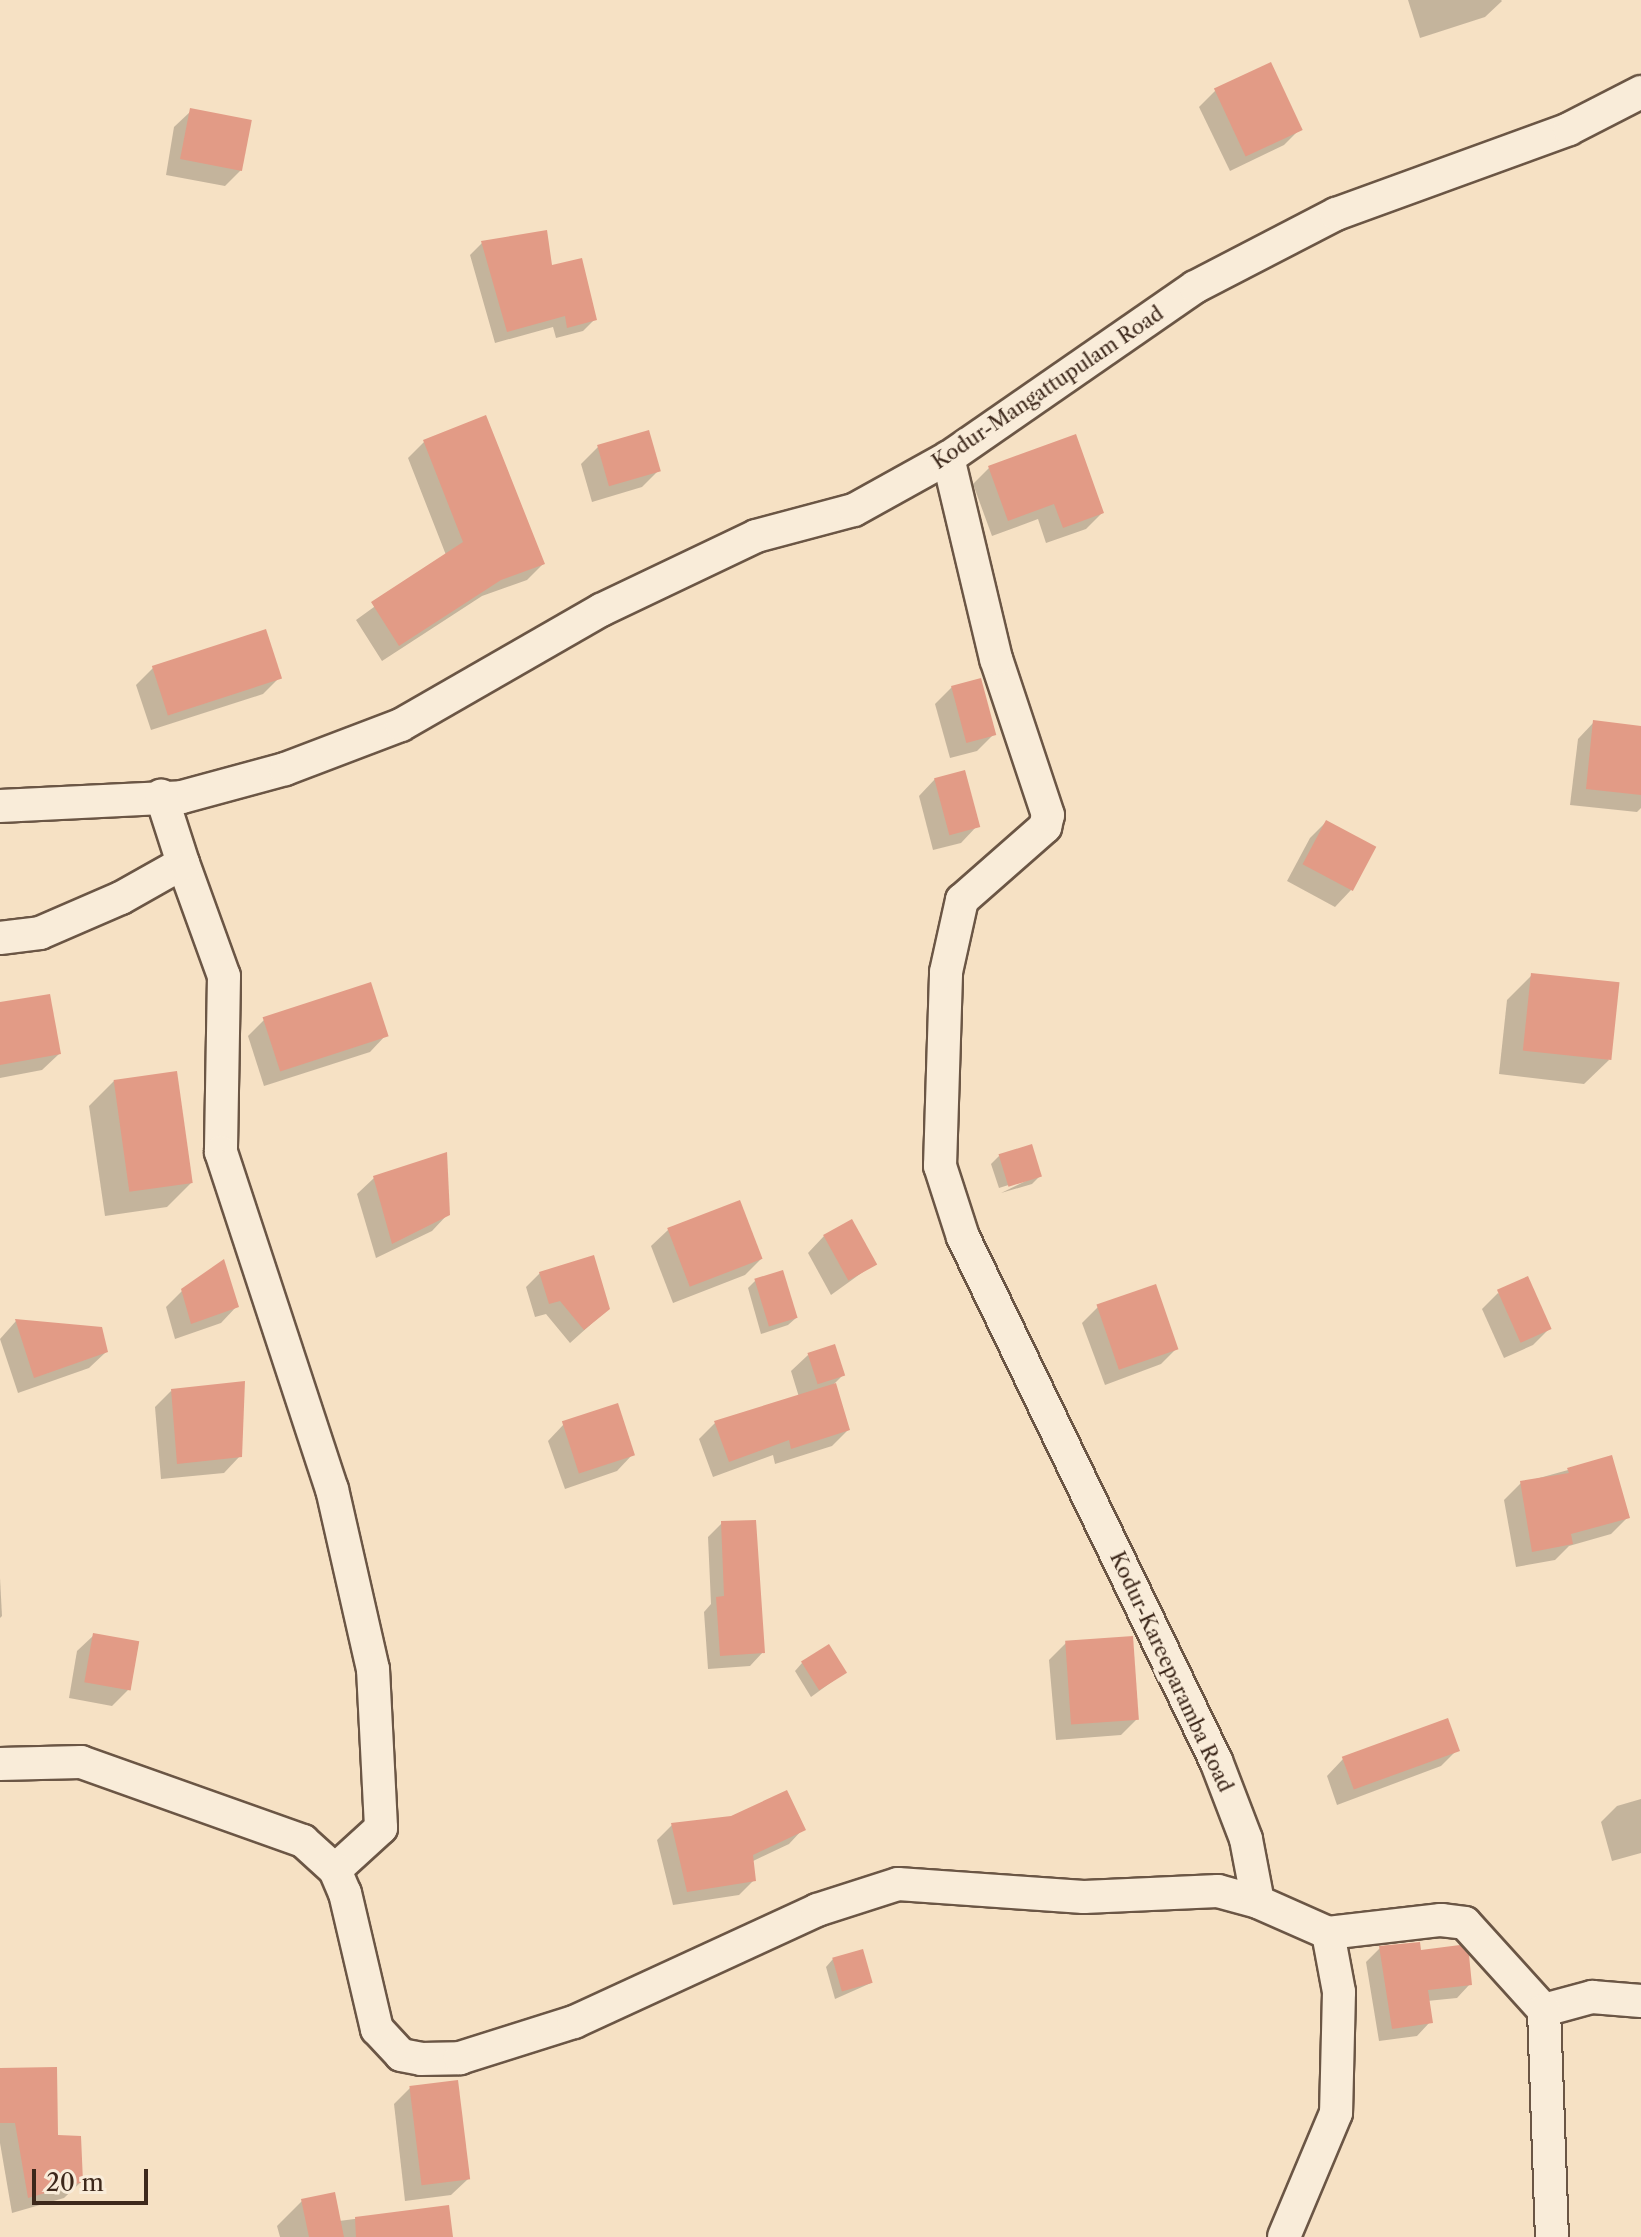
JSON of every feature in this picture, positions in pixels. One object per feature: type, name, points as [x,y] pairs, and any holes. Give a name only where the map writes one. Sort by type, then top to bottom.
[{"type":"street","name":"Kodur-Mangattupulam Road","points":[[0,806],[161,795],[182,797],[285,769],[401,725],[601,610],[756,536],[854,510],[948,458],[1195,287],[1336,214],[1569,129],[1641,92]]},
{"type":"street","name":"Kodur-Kareeparamba Road","points":[[948,458],[996,659],[1048,815],[1045,827],[962,900],[946,972],[940,1166],[963,1237],[1216,1761],[1246,1839],[1258,1902]]},
{"type":"street","points":[[161,795],[224,976],[221,1152],[332,1489],[373,1669],[381,1828],[335,1870]]},
{"type":"street","points":[[0,938],[40,933],[121,898],[183,863]]},
{"type":"street","points":[[0,1764],[81,1762],[303,1841],[335,1870],[377,2029],[401,2055],[421,2059],[460,2058],[574,2022],[817,1910],[898,1884],[1084,1897],[1218,1891],[1258,1902],[1328,1933],[1441,1920],[1465,1923],[1544,2010],[1552,2237]]},
{"type":"street","points":[[1284,2237],[1336,2113],[1339,1992],[1328,1933]]},
{"type":"street","points":[[1544,2010],[1592,1997],[1641,2001]]},
{"type":"building","points":[[1271,62],[1303,130],[1246,157],[1214,89]]},
{"type":"building","points":[[190,108],[252,120],[242,171],[180,159]]},
{"type":"building","points":[[547,230],[552,265],[582,258],[597,320],[567,328],[565,316],[507,332],[481,241]]},
{"type":"building","points":[[486,415],[545,564],[501,580],[399,646],[371,602],[463,542],[423,440]]},
{"type":"building","points":[[649,430],[661,471],[609,486],[597,445]]},
{"type":"building","points":[[1076,434],[1104,513],[1063,528],[1054,504],[1008,521],[988,466]]},
{"type":"building","points":[[266,629],[282,678],[168,716],[152,666]]},
{"type":"building","points":[[981,678],[996,735],[966,743],[951,686]]},
{"type":"building","points":[[1593,720],[1641,726],[1641,795],[1586,789]]},
{"type":"building","points":[[965,770],[980,827],[949,835],[934,778]]},
{"type":"building","points":[[1326,820],[1376,847],[1353,891],[1303,864]]},
{"type":"building","points":[[1531,973],[1620,982],[1611,1060],[1523,1051]]},
{"type":"building","points":[[371,982],[389,1036],[280,1071],[263,1017]]},
{"type":"building","points":[[50,994],[61,1054],[0,1065],[0,1002]]},
{"type":"building","points":[[177,1071],[193,1183],[129,1192],[114,1080]]},
{"type":"building","points":[[1032,1144],[1042,1177],[1008,1187],[999,1154]]},
{"type":"building","points":[[447,1152],[450,1215],[392,1244],[373,1176]]},
{"type":"building","points":[[740,1200],[763,1259],[690,1287],[667,1228]]},
{"type":"building","points":[[852,1219],[877,1264],[848,1280],[823,1235]]},
{"type":"building","points":[[594,1255],[610,1309],[584,1330],[560,1301],[549,1304],[539,1272]]},
{"type":"building","points":[[224,1259],[239,1307],[191,1324],[181,1289]]},
{"type":"building","points":[[783,1270],[798,1318],[769,1327],[754,1279]]},
{"type":"building","points":[[1528,1276],[1552,1329],[1521,1343],[1497,1290]]},
{"type":"building","points":[[1156,1284],[1178,1349],[1119,1370],[1096,1305]]},
{"type":"building","points":[[15,1319],[102,1327],[108,1352],[34,1378]]},
{"type":"building","points":[[835,1344],[845,1375],[818,1384],[807,1353]]},
{"type":"building","points":[[245,1381],[242,1457],[177,1464],[171,1389]]},
{"type":"building","points":[[836,1383],[850,1430],[791,1449],[789,1440],[729,1462],[714,1421]]},
{"type":"building","points":[[618,1403],[635,1455],[579,1474],[562,1421]]},
{"type":"building","points":[[1612,1455],[1630,1518],[1571,1534],[1573,1544],[1532,1552],[1520,1481],[1569,1473],[1567,1468]]},
{"type":"building","points":[[756,1520],[765,1653],[720,1656],[716,1597],[724,1596],[721,1521]]},
{"type":"building","points":[[93,1633],[139,1641],[131,1690],[84,1682]]},
{"type":"building","points":[[1133,1636],[1139,1720],[1071,1725],[1065,1641]]},
{"type":"building","points":[[829,1644],[847,1673],[819,1690],[801,1661]]},
{"type":"building","points":[[1448,1718],[1460,1751],[1354,1790],[1342,1757]]},
{"type":"building","points":[[787,1790],[806,1830],[753,1855],[756,1881],[687,1892],[671,1823],[731,1816]]},
{"type":"building","points":[[1420,1942],[1421,1950],[1460,1945],[1469,1955],[1472,1985],[1428,1990],[1433,2023],[1392,2029],[1379,1946]]},
{"type":"building","points":[[863,1949],[873,1983],[842,1991],[832,1958]]},
{"type":"building","points":[[57,2067],[58,2135],[81,2136],[83,2182],[28,2198],[15,2123],[0,2123],[0,2068]]},
{"type":"building","points":[[458,2080],[470,2179],[422,2185],[409,2086]]},
{"type":"building","points":[[335,2192],[344,2237],[309,2237],[301,2199]]},
{"type":"building","points":[[449,2205],[453,2237],[356,2237],[355,2217]]}]
